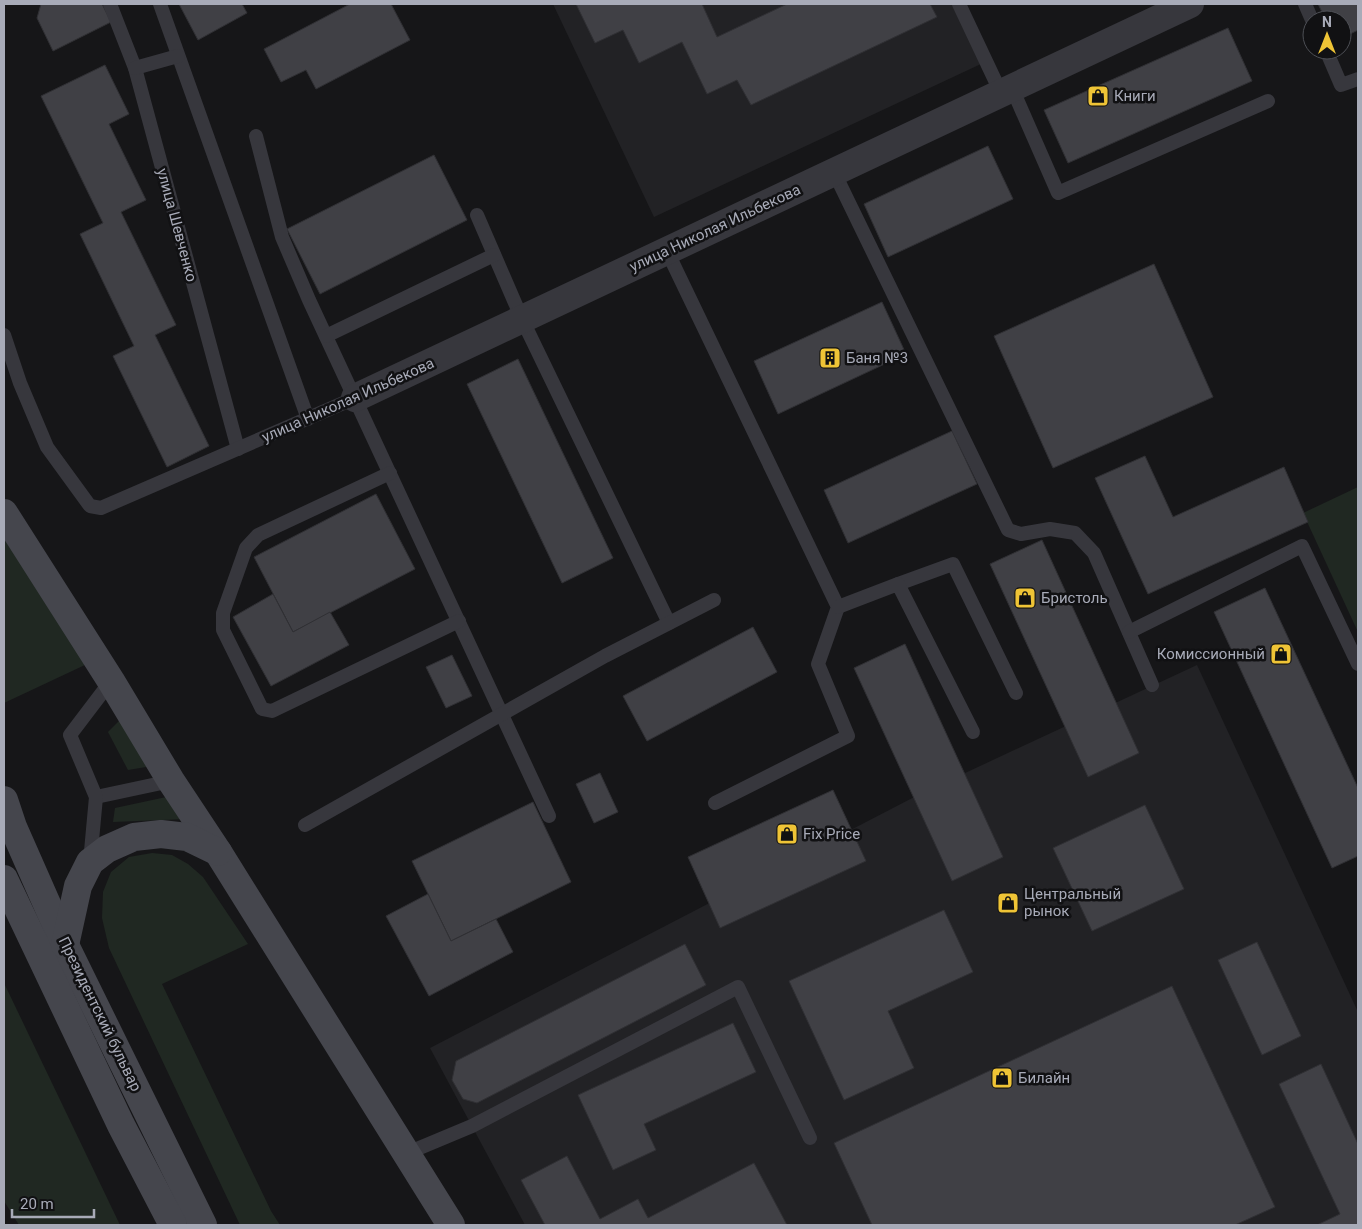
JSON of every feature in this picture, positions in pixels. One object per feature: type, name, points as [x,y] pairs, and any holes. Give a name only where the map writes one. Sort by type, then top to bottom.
[{"type":"main road","points":[[4,513],[111,680],[171,781],[218,852],[450,1225]]},
{"type":"main road","name":"Президентский бульвар","points":[[4,800],[13,827],[65,945],[203,1225]]},
{"type":"main road","points":[[65,945],[78,886],[90,862],[107,849],[134,837],[161,834],[187,837],[218,852]]},
{"type":"main road","name":"Президентский бульвар","points":[[4,879],[121,1125],[173,1225]]},
{"type":"main road","points":[[4,914],[30,936]]},
{"type":"street","name":"улица Николая Ильбекова","points":[[355,398],[1190,4]]},
{"type":"lane","name":"улица Шевченко","points":[[110,4],[135,68],[238,449]]},
{"type":"lane","points":[[160,4],[308,419]]},
{"type":"lane","points":[[959,4],[1006,90],[1058,193],[1268,101]]},
{"type":"lane","points":[[135,68],[178,56]]},
{"type":"lane","points":[[1330,60],[1341,85],[1358,79]]},
{"type":"lane","points":[[256,136],[282,237],[326,336],[549,816]]},
{"type":"lane","points":[[834,172],[1008,530],[1021,534],[1050,529],[1075,533],[1094,553],[1152,685]]},
{"type":"lane","points":[[477,216],[522,319],[669,623]]},
{"type":"lane","points":[[667,251],[838,607],[818,664],[848,736],[715,803]]},
{"type":"lane","points":[[326,336],[494,255]]},
{"type":"lane","name":"улица Николая Ильбекова","points":[[4,334],[20,383],[48,447],[90,506],[101,508],[355,398]]},
{"type":"lane","points":[[390,473],[258,535],[246,548],[223,613],[223,630],[262,709],[272,711],[459,621]]},
{"type":"lane","points":[[1129,632],[1302,546],[1358,664]]},
{"type":"lane","points":[[838,607],[953,564],[1016,692]]},
{"type":"lane","points":[[898,584],[973,732]]},
{"type":"lane","points":[[305,825],[605,656],[714,600]]},
{"type":"lane","points":[[90,862],[96,797],[70,735],[111,680]]},
{"type":"lane","points":[[96,797],[171,781]]},
{"type":"lane","points":[[406,1154],[472,1126],[738,987],[810,1138]]},
{"type":"shaded area","points":[[553,4],[955,4],[983,63],[654,217]]},
{"type":"shaded area","points":[[1358,487],[1358,632],[1303,513]]},
{"type":"shaded area","points":[[4,535],[87,664],[4,703]]},
{"type":"shaded area","name":"Центральный рынок","points":[[1197,665],[1358,1012],[1358,1225],[525,1225],[430,1048],[920,794]]},
{"type":"shaded area","points":[[123,717],[152,766],[128,770],[108,732]]},
{"type":"shaded area","points":[[171,796],[187,819],[113,822],[115,808]]},
{"type":"shaded area","points":[[152,853],[172,855],[188,864],[203,877],[248,944],[162,984],[271,1211],[280,1225],[240,1225],[109,948],[102,918],[103,892],[111,872],[129,857]]},
{"type":"shaded area","points":[[4,983],[120,1225],[19,1225],[4,1201]]},
{"type":"building","points":[[41,4],[102,4],[111,22],[53,51],[37,18]]},
{"type":"building","points":[[179,4],[242,4],[247,13],[198,40]]},
{"type":"building","points":[[350,4],[391,4],[410,40],[316,89],[306,70],[281,82],[264,49]]},
{"type":"building","points":[[576,4],[702,4],[717,37],[787,4],[930,4],[937,17],[751,105],[737,80],[707,94],[682,42],[639,63],[623,30],[595,43]]},
{"type":"building","points":[[1318,4],[1358,4],[1358,30],[1352,33],[1352,10],[1321,10]]},
{"type":"building","points":[[1228,28],[1252,81],[1068,163],[1044,110]]},
{"type":"building","points":[[105,65],[129,114],[109,124],[146,200],[121,212],[176,325],[155,335],[209,446],[167,467],[113,356],[134,346],[80,234],[103,223],[41,96]]},
{"type":"building","points":[[988,146],[1013,199],[888,257],[864,204]]},
{"type":"building","points":[[434,155],[467,220],[320,294],[287,229]]},
{"type":"building","points":[[1154,264],[1213,397],[1053,468],[994,336]]},
{"type":"building","name":"Баня №3","points":[[882,302],[906,354],[778,414],[754,361]]},
{"type":"building","points":[[518,359],[613,558],[562,583],[467,384]]},
{"type":"building","points":[[952,431],[977,484],[848,543],[824,490]]},
{"type":"building","points":[[1145,456],[1173,517],[1284,467],[1308,522],[1148,594],[1095,478]]},
{"type":"building","points":[[376,494],[415,569],[293,632],[254,557]]},
{"type":"building","points":[[1042,540],[1139,753],[1088,777],[990,564]]},
{"type":"building","points":[[1265,588],[1358,788],[1358,856],[1332,868],[1214,612]]},
{"type":"building","points":[[273,594],[293,632],[330,612],[349,645],[271,686],[233,617]]},
{"type":"building","points":[[753,627],[777,672],[647,741],[623,696]]},
{"type":"building","points":[[905,644],[1003,857],[952,881],[854,668]]},
{"type":"building","points":[[452,655],[472,696],[446,708],[426,667]]},
{"type":"building","points":[[600,773],[618,812],[594,823],[576,784]]},
{"type":"building","points":[[833,790],[866,861],[720,928],[688,857]]},
{"type":"building","points":[[533,802],[571,882],[451,941],[412,861]]},
{"type":"building","points":[[1145,805],[1184,889],[1092,931],[1053,848]]},
{"type":"building","points":[[428,894],[451,941],[496,919],[513,952],[429,996],[386,916]]},
{"type":"building","points":[[944,910],[973,972],[888,1011],[914,1068],[844,1100],[789,981]]},
{"type":"building","points":[[1257,942],[1301,1036],[1262,1055],[1218,960]]},
{"type":"building","points":[[685,944],[706,985],[477,1103],[463,1099],[452,1080],[456,1061]]},
{"type":"building","points":[[1172,986],[1275,1207],[1235,1225],[872,1225],[834,1143]]},
{"type":"building","points":[[733,1023],[756,1072],[644,1124],[656,1150],[613,1170],[578,1095]]},
{"type":"building","points":[[1321,1064],[1358,1144],[1358,1225],[1317,1225],[1340,1214],[1279,1084]]},
{"type":"building","points":[[567,1156],[600,1219],[638,1199],[648,1218],[754,1163],[787,1225],[545,1225],[521,1180]]},
{"type":"place","name":"Книги","points":[[1098,96]]},
{"type":"place","name":"Баня №3","points":[[830,358]]},
{"type":"place","name":"Бристоль","points":[[1025,598]]},
{"type":"place","name":"Комиссионный","points":[[1281,654]]},
{"type":"place","name":"Fix Price","points":[[787,834]]},
{"type":"place","name":"Центральный рынок","points":[[1008,903]]},
{"type":"place","name":"Билайн","points":[[1002,1078]]}]
